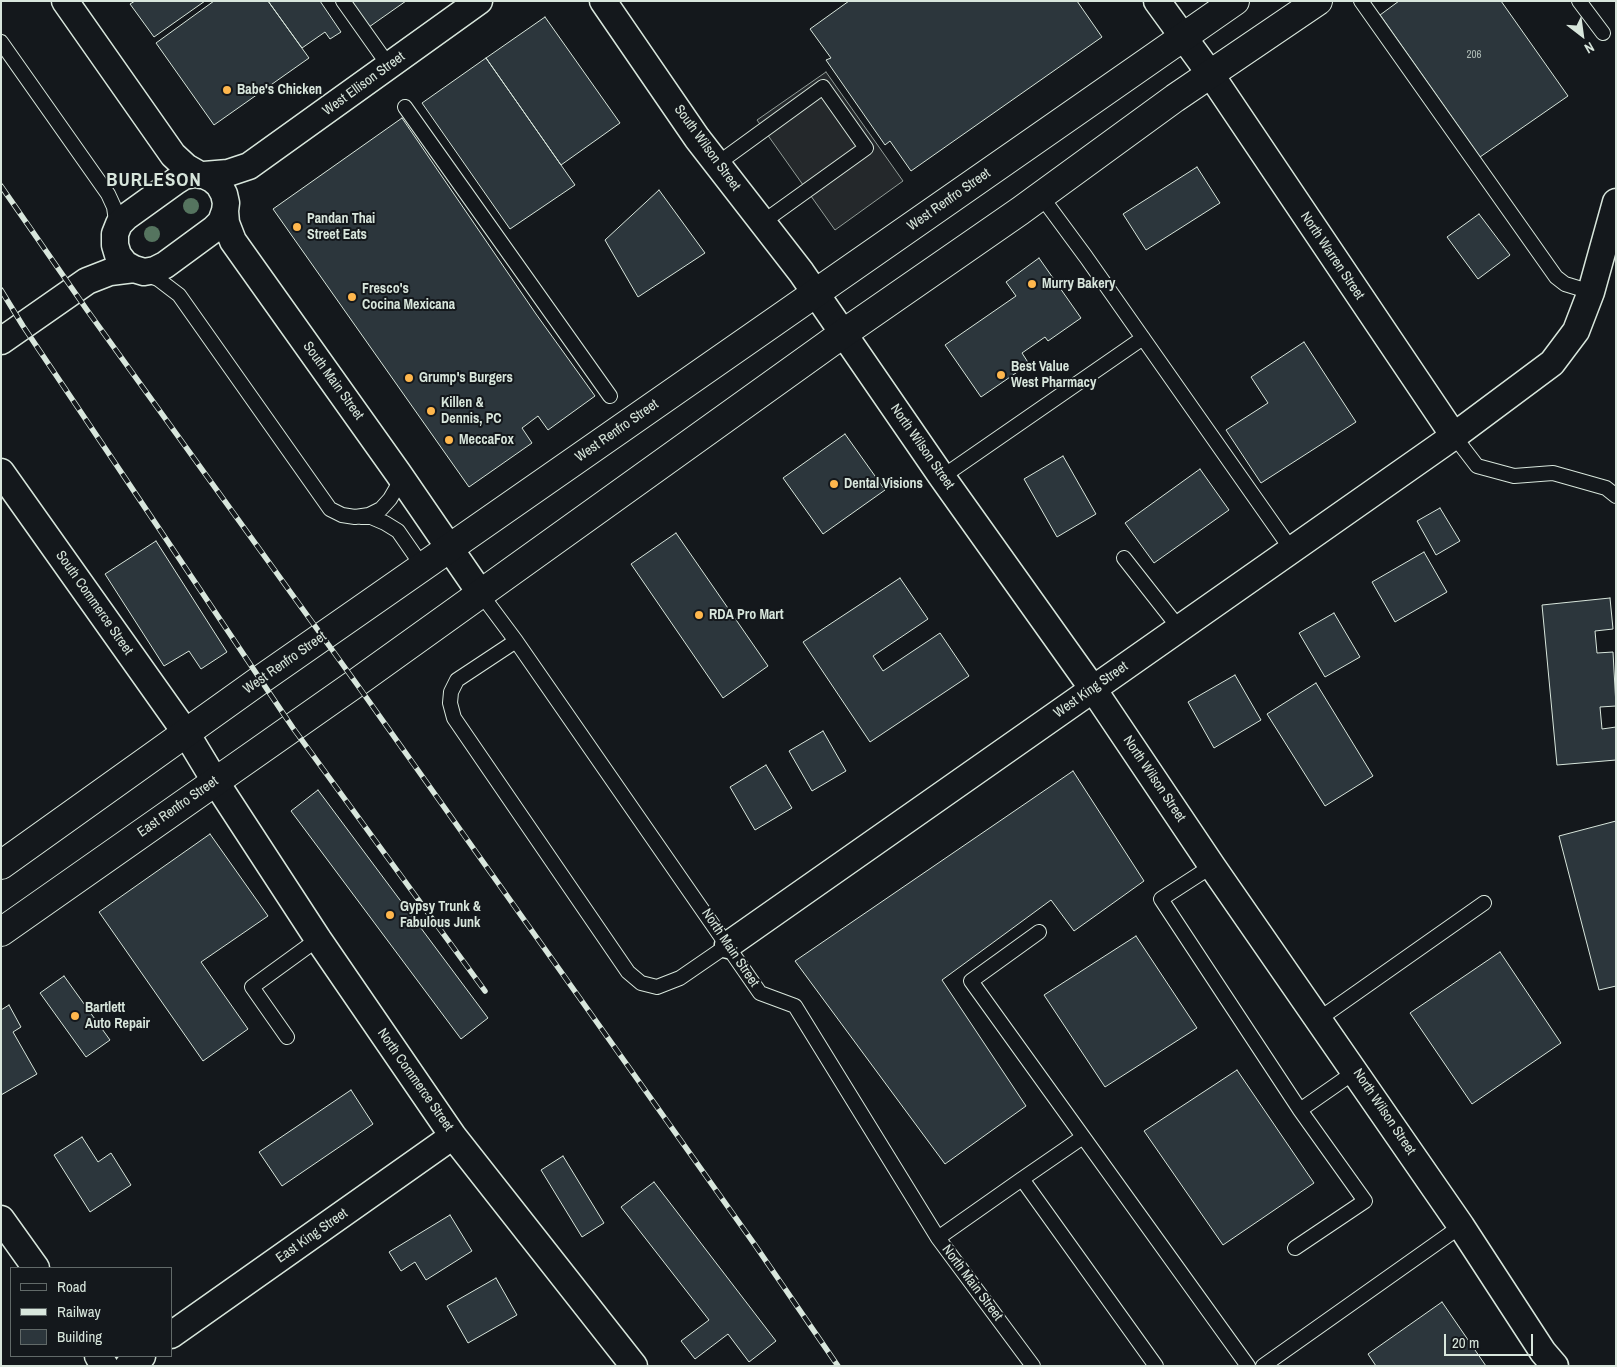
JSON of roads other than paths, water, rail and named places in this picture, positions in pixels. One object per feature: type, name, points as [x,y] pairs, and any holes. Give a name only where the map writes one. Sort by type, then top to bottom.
[{"type":"main road","name":"West Renfro Street","points":[[1,865],[260,680],[1235,1]]},
{"type":"main road","points":[[481,594],[844,333],[1041,196],[1175,98],[1211,76],[1318,1]]},
{"type":"main road","name":"East Renfro Street","points":[[1,932],[481,594]]},
{"type":"street","points":[[65,1],[172,155],[186,167],[202,175]]},
{"type":"street","name":"West Ellison Street","points":[[249,166],[479,1]]},
{"type":"street","name":"South Wilson Street","points":[[603,1],[697,138],[815,293]]},
{"type":"street","name":"North Warren Street","points":[[1157,1],[1211,76],[1454,436]]},
{"type":"street","points":[[249,166],[226,207],[221,222],[164,265],[155,270],[144,272],[125,264],[118,255],[115,245],[119,224],[176,181],[184,176],[228,173],[249,166]]},
{"type":"street","name":"South Main Street","points":[[202,175],[212,179],[219,185],[224,194],[226,223],[233,242],[398,473],[481,594]]},
{"type":"street","name":"West King Street","points":[[728,945],[1454,436],[1552,363],[1576,331],[1591,292],[1616,202]]},
{"type":"street","points":[[80,286],[116,233]]},
{"type":"street","points":[[1,341],[80,286],[110,272],[136,270]]},
{"type":"street","name":"North Wilson Street","points":[[815,293],[942,477],[1093,688],[1212,866],[1356,1071],[1461,1226],[1543,1352],[1555,1366]]},
{"type":"street","name":"South Commerce Street","points":[[1,472],[186,734],[214,781]]},
{"type":"street","name":"North Commerce Street","points":[[214,781],[318,939],[453,1136],[634,1366]]},
{"type":"street","name":"East King Street","points":[[172,1334],[453,1136]]},
{"type":"street","points":[[1,1219],[35,1267]]},
{"type":"street","points":[[128,1366],[141,1357]]},
{"type":"lane","points":[[343,1],[389,66]]},
{"type":"lane","points":[[1361,1],[1556,277],[1565,284],[1591,292]]},
{"type":"lane","points":[[1579,1],[1603,33]]},
{"type":"lane","points":[[1,42],[108,194],[114,206],[116,233]]},
{"type":"lane","points":[[718,164],[823,87],[866,148],[762,222]]},
{"type":"lane","points":[[405,107],[610,396]]},
{"type":"lane","points":[[1041,196],[1291,549]]},
{"type":"lane","points":[[136,270],[158,279],[179,295],[330,509],[342,515],[371,517],[386,523],[398,532],[424,567]]},
{"type":"lane","points":[[942,477],[1143,338]]},
{"type":"lane","points":[[1454,436],[1477,466],[1514,476],[1553,473],[1606,488],[1616,496]]},
{"type":"lane","points":[[355,517],[369,515],[381,509],[390,499],[396,487],[398,473]]},
{"type":"lane","points":[[1124,558],[1179,628]]},
{"type":"lane","name":"North Main Street","points":[[481,594],[516,641],[760,993],[795,1006],[938,1238],[1033,1366]]},
{"type":"lane","points":[[516,641],[457,680],[451,692],[450,703],[454,718],[628,972],[641,983],[657,987],[680,978],[728,945]]},
{"type":"lane","points":[[1212,866],[1161,899],[1300,1110],[1365,1201],[1295,1248]]},
{"type":"lane","points":[[1319,1019],[1484,903]]},
{"type":"lane","points":[[1039,932],[971,981],[1248,1366]]},
{"type":"lane","points":[[288,1037],[252,987],[318,939]]},
{"type":"lane","points":[[1300,1110],[1356,1071]]},
{"type":"lane","points":[[938,1238],[1083,1136]]},
{"type":"lane","points":[[1022,1179],[1156,1366]]},
{"type":"lane","points":[[1263,1366],[1461,1226]]},
{"type":"railway","points":[[1,186],[87,310],[356,683],[755,1245],[838,1366]]},
{"type":"railway","points":[[1,290],[23,326],[293,728],[485,991]]},
{"type":"place","name":"Babe's Chicken","points":[[227,90]]},
{"type":"place","name":"Pandan Thai Street Eats","points":[[297,227]]},
{"type":"place","name":"Murry Bakery","points":[[1032,284]]},
{"type":"place","name":"Fresco's Cocina Mexicana","points":[[352,297]]},
{"type":"place","name":"Best Value West Pharmacy","points":[[1001,375]]},
{"type":"place","name":"Grump's Burgers","points":[[409,378]]},
{"type":"place","name":"Killen & Dennis, PC","points":[[431,411]]},
{"type":"place","name":"MeccaFox","points":[[449,440]]},
{"type":"place","name":"Dental Visions","points":[[834,484]]},
{"type":"place","name":"RDA Pro Mart","points":[[699,615]]},
{"type":"place","name":"Gypsy Trunk & Fabulous Junk","points":[[390,915]]},
{"type":"place","name":"Bartlett Auto Repair","points":[[75,1016]]},
{"type":"district","name":"BURLESON","points":[[154,181]]}]
